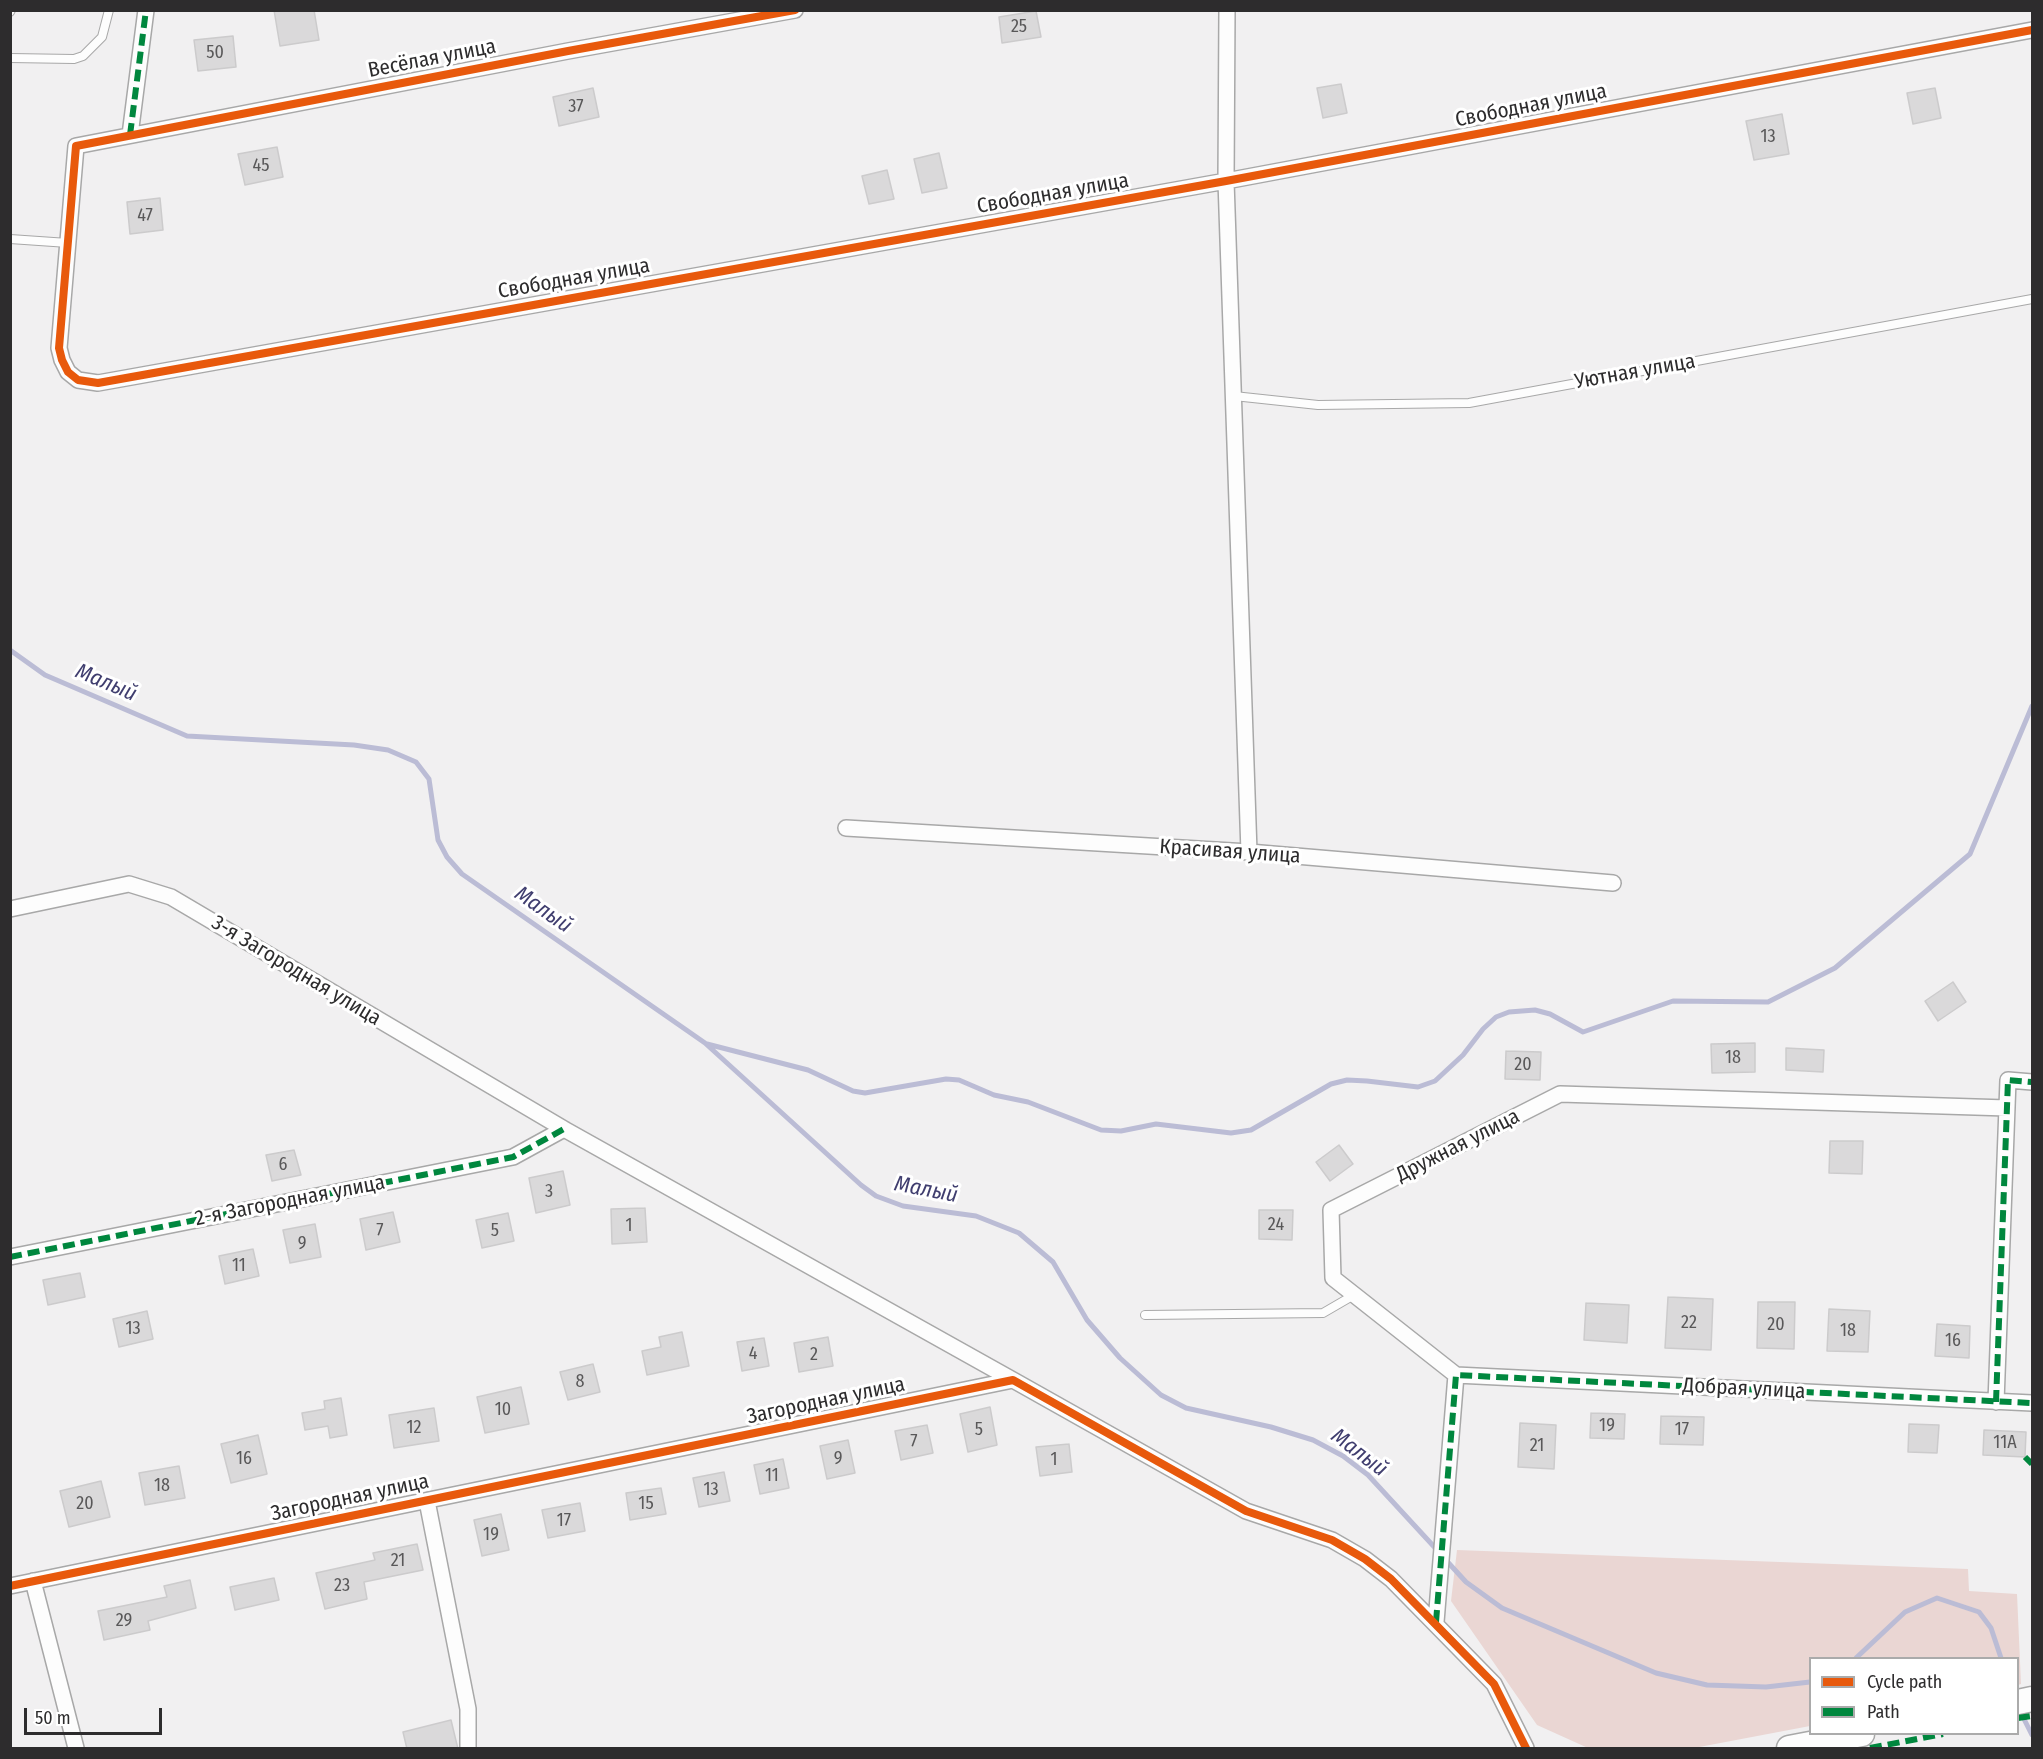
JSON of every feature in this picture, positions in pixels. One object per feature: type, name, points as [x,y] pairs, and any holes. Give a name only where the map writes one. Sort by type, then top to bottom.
[{"type":"main road","points":[[1789,1749],[1857,1735]]},
{"type":"street","points":[[130,135],[146,10]]},
{"type":"street","name":"Весёлая улица","points":[[69,243],[76,146],[795,10]]},
{"type":"street","points":[[1227,10],[1226,181],[1250,852]]},
{"type":"street","name":"Свободная улица","points":[[69,243],[59,348],[68,372],[78,380],[98,383],[1226,181],[2032,30]]},
{"type":"street","name":"Красивая улица","points":[[846,828],[1250,852],[1613,883]]},
{"type":"street","name":"3-я Загородная улица","points":[[10,909],[129,884],[171,897],[564,1129],[1013,1380]]},
{"type":"street","points":[[1996,1401],[2008,1080],[2032,1082]]},
{"type":"street","name":"Дружная улица","points":[[1456,1375],[1333,1278],[1331,1210],[1560,1094],[2007,1108]]},
{"type":"street","name":"2-я Загородная улица","points":[[10,1257],[513,1157],[564,1129]]},
{"type":"street","points":[[1436,1622],[1456,1375]]},
{"type":"street","name":"Добрая улица","points":[[1456,1375],[2032,1403]]},
{"type":"street","points":[[1013,1380],[1246,1511],[1332,1540],[1391,1579],[1436,1622],[1494,1684],[1526,1749]]},
{"type":"street","name":"Загородная улица","points":[[10,1586],[1013,1380]]},
{"type":"street","points":[[427,1501],[468,1709],[468,1749]]},
{"type":"street","points":[[33,1581],[76,1749]]},
{"type":"lane","points":[[10,57],[74,59],[83,56],[102,37],[108,10]]},
{"type":"lane","points":[[10,239],[69,243]]},
{"type":"lane","name":"Уютная улица","points":[[1234,396],[1318,405],[1468,403],[2032,299]]},
{"type":"lane","points":[[1145,1315],[1323,1313],[1354,1295]]},
{"type":"shaded area","points":[[1457,1550],[1968,1569],[1969,1591],[2017,1594],[2021,1684],[2019,1685],[2019,1657],[1809,1657],[1809,1726],[1694,1748],[1588,1748],[1537,1725],[1451,1601]]},
{"type":"building","points":[[274,10],[314,10],[319,40],[280,46]]},
{"type":"building","points":[[1036,11],[1041,37],[1002,43],[999,17]]},
{"type":"building","points":[[233,36],[236,67],[198,71],[194,40]]},
{"type":"building","points":[[1341,84],[1347,113],[1323,118],[1317,88]]},
{"type":"building","points":[[593,88],[599,117],[559,126],[553,97]]},
{"type":"building","points":[[1935,88],[1941,118],[1913,124],[1907,93]]},
{"type":"building","points":[[1782,114],[1789,154],[1754,160],[1746,121]]},
{"type":"building","points":[[277,147],[283,177],[245,185],[238,154]]},
{"type":"building","points":[[939,153],[947,188],[922,193],[914,159]]},
{"type":"building","points":[[887,170],[894,199],[869,204],[862,176]]},
{"type":"building","points":[[160,198],[163,230],[130,234],[127,202]]},
{"type":"building","points":[[1953,982],[1966,1002],[1938,1021],[1925,1001]]},
{"type":"building","points":[[1755,1043],[1755,1072],[1712,1073],[1711,1044]]},
{"type":"building","points":[[1786,1048],[1824,1050],[1823,1072],[1786,1070]]},
{"type":"building","points":[[1506,1051],[1541,1052],[1540,1080],[1505,1079]]},
{"type":"building","points":[[1830,1141],[1863,1141],[1862,1174],[1829,1173]]},
{"type":"building","points":[[1339,1145],[1353,1164],[1330,1181],[1316,1162]]},
{"type":"building","points":[[294,1150],[301,1175],[272,1181],[266,1155]]},
{"type":"building","points":[[563,1171],[570,1205],[536,1213],[529,1178]]},
{"type":"building","points":[[645,1208],[647,1242],[612,1244],[611,1209]]},
{"type":"building","points":[[1259,1210],[1293,1210],[1292,1240],[1259,1239]]},
{"type":"building","points":[[393,1212],[400,1242],[366,1250],[360,1219]]},
{"type":"building","points":[[508,1213],[514,1241],[482,1248],[476,1220]]},
{"type":"building","points":[[315,1224],[321,1257],[290,1263],[283,1230]]},
{"type":"building","points":[[253,1249],[259,1276],[225,1284],[219,1256]]},
{"type":"building","points":[[80,1273],[85,1297],[48,1305],[43,1280]]},
{"type":"building","points":[[1668,1297],[1713,1299],[1711,1350],[1665,1348]]},
{"type":"building","points":[[1758,1302],[1795,1302],[1794,1349],[1757,1348]]},
{"type":"building","points":[[1586,1303],[1629,1305],[1627,1343],[1584,1340]]},
{"type":"building","points":[[1829,1309],[1870,1311],[1868,1352],[1827,1351]]},
{"type":"building","points":[[147,1311],[153,1339],[119,1347],[113,1319]]},
{"type":"building","points":[[1937,1324],[1970,1326],[1969,1358],[1935,1356]]},
{"type":"building","points":[[682,1332],[689,1366],[647,1375],[642,1351],[661,1347],[659,1337]]},
{"type":"building","points":[[828,1337],[833,1366],[799,1372],[794,1343]]},
{"type":"building","points":[[764,1338],[769,1366],[742,1371],[737,1342]]},
{"type":"building","points":[[593,1364],[600,1392],[568,1400],[560,1372]]},
{"type":"building","points":[[521,1387],[529,1424],[485,1433],[477,1397]]},
{"type":"building","points":[[341,1398],[347,1435],[330,1438],[328,1426],[305,1430],[302,1413],[325,1409],[324,1401]]},
{"type":"building","points":[[990,1407],[997,1445],[968,1452],[960,1414]]},
{"type":"building","points":[[434,1408],[439,1441],[394,1448],[389,1415]]},
{"type":"building","points":[[1591,1413],[1625,1414],[1624,1439],[1590,1438]]},
{"type":"building","points":[[1661,1416],[1704,1417],[1703,1445],[1660,1444]]},
{"type":"building","points":[[1520,1423],[1556,1425],[1554,1469],[1518,1467]]},
{"type":"building","points":[[1909,1424],[1939,1425],[1937,1453],[1908,1452]]},
{"type":"building","points":[[927,1425],[933,1453],[901,1460],[895,1431]]},
{"type":"building","points":[[1984,1430],[2026,1432],[2025,1457],[1983,1455]]},
{"type":"building","points":[[258,1435],[267,1474],[231,1483],[221,1444]]},
{"type":"building","points":[[848,1440],[855,1473],[827,1479],[820,1446]]},
{"type":"building","points":[[1069,1444],[1072,1472],[1040,1476],[1036,1447]]},
{"type":"building","points":[[783,1459],[789,1488],[760,1494],[754,1465]]},
{"type":"building","points":[[179,1466],[185,1498],[145,1505],[139,1473]]},
{"type":"building","points":[[724,1472],[730,1501],[699,1507],[693,1478]]},
{"type":"building","points":[[101,1481],[110,1517],[69,1527],[60,1491]]},
{"type":"building","points":[[661,1488],[666,1514],[630,1520],[626,1493]]},
{"type":"building","points":[[580,1503],[585,1531],[548,1538],[542,1510]]},
{"type":"building","points":[[501,1514],[509,1550],[482,1556],[474,1520]]},
{"type":"building","points":[[417,1544],[423,1570],[364,1582],[367,1599],[325,1609],[316,1573],[375,1560],[373,1553]]},
{"type":"building","points":[[274,1578],[279,1600],[235,1610],[230,1587]]},
{"type":"building","points":[[190,1580],[196,1608],[148,1621],[150,1630],[104,1640],[98,1611],[167,1597],[164,1586]]},
{"type":"building","points":[[451,1720],[458,1749],[407,1749],[403,1732]]},
{"type":"waterway","name":"Малый","points":[[10,650],[45,675],[187,736],[354,745],[388,750],[416,762],[429,779],[438,840],[447,857],[462,874],[705,1043],[861,1185],[876,1196],[903,1206],[976,1216],[1019,1233],[1053,1262],[1087,1320],[1120,1358],[1161,1395],[1186,1408],[1271,1427],[1313,1440],[1343,1456],[1368,1475],[1438,1551]]},
{"type":"waterway","points":[[707,1044],[808,1070],[853,1091],[865,1093],[946,1079],[959,1080],[994,1095],[1028,1102],[1101,1130],[1121,1131],[1156,1124],[1231,1133],[1251,1130],[1331,1084],[1347,1080],[1418,1087],[1435,1081],[1463,1055],[1483,1029],[1496,1017],[1509,1012],[1535,1010],[1550,1014],[1583,1032],[1673,1001],[1768,1002],[1835,968],[1970,854],[2032,706]]},
{"type":"waterway","name":"Малый","points":[[1444,1558],[1466,1582],[1502,1608],[1656,1673],[1707,1685],[1766,1687],[1809,1682]]},
{"type":"waterway","name":"Малый","points":[[1857,1657],[1905,1612],[1937,1598],[1979,1612],[1991,1628],[2001,1657]]},
{"type":"waterway","name":"Малый","points":[[2024,1719],[2032,1735]]},
{"type":"marked path","points":[[130,135],[146,10]]},
{"type":"marked path","points":[[1996,1402],[2008,1080],[2032,1082]]},
{"type":"marked path","points":[[10,1257],[513,1157],[564,1129]]},
{"type":"marked path","points":[[1436,1622],[1456,1375],[2032,1403]]},
{"type":"marked path","points":[[2025,1457],[2032,1464]]},
{"type":"marked path","points":[[2019,1718],[2032,1716]]},
{"type":"marked path","points":[[1870,1748],[1938,1735]]},
{"type":"cycle path","points":[[795,10],[568,51],[76,146],[59,348],[62,360],[68,372],[78,380],[98,383],[1226,181],[2032,30]]},
{"type":"cycle path","points":[[10,1586],[1013,1380],[1246,1511],[1332,1540],[1365,1559],[1391,1579],[1494,1684],[1526,1748]]}]
